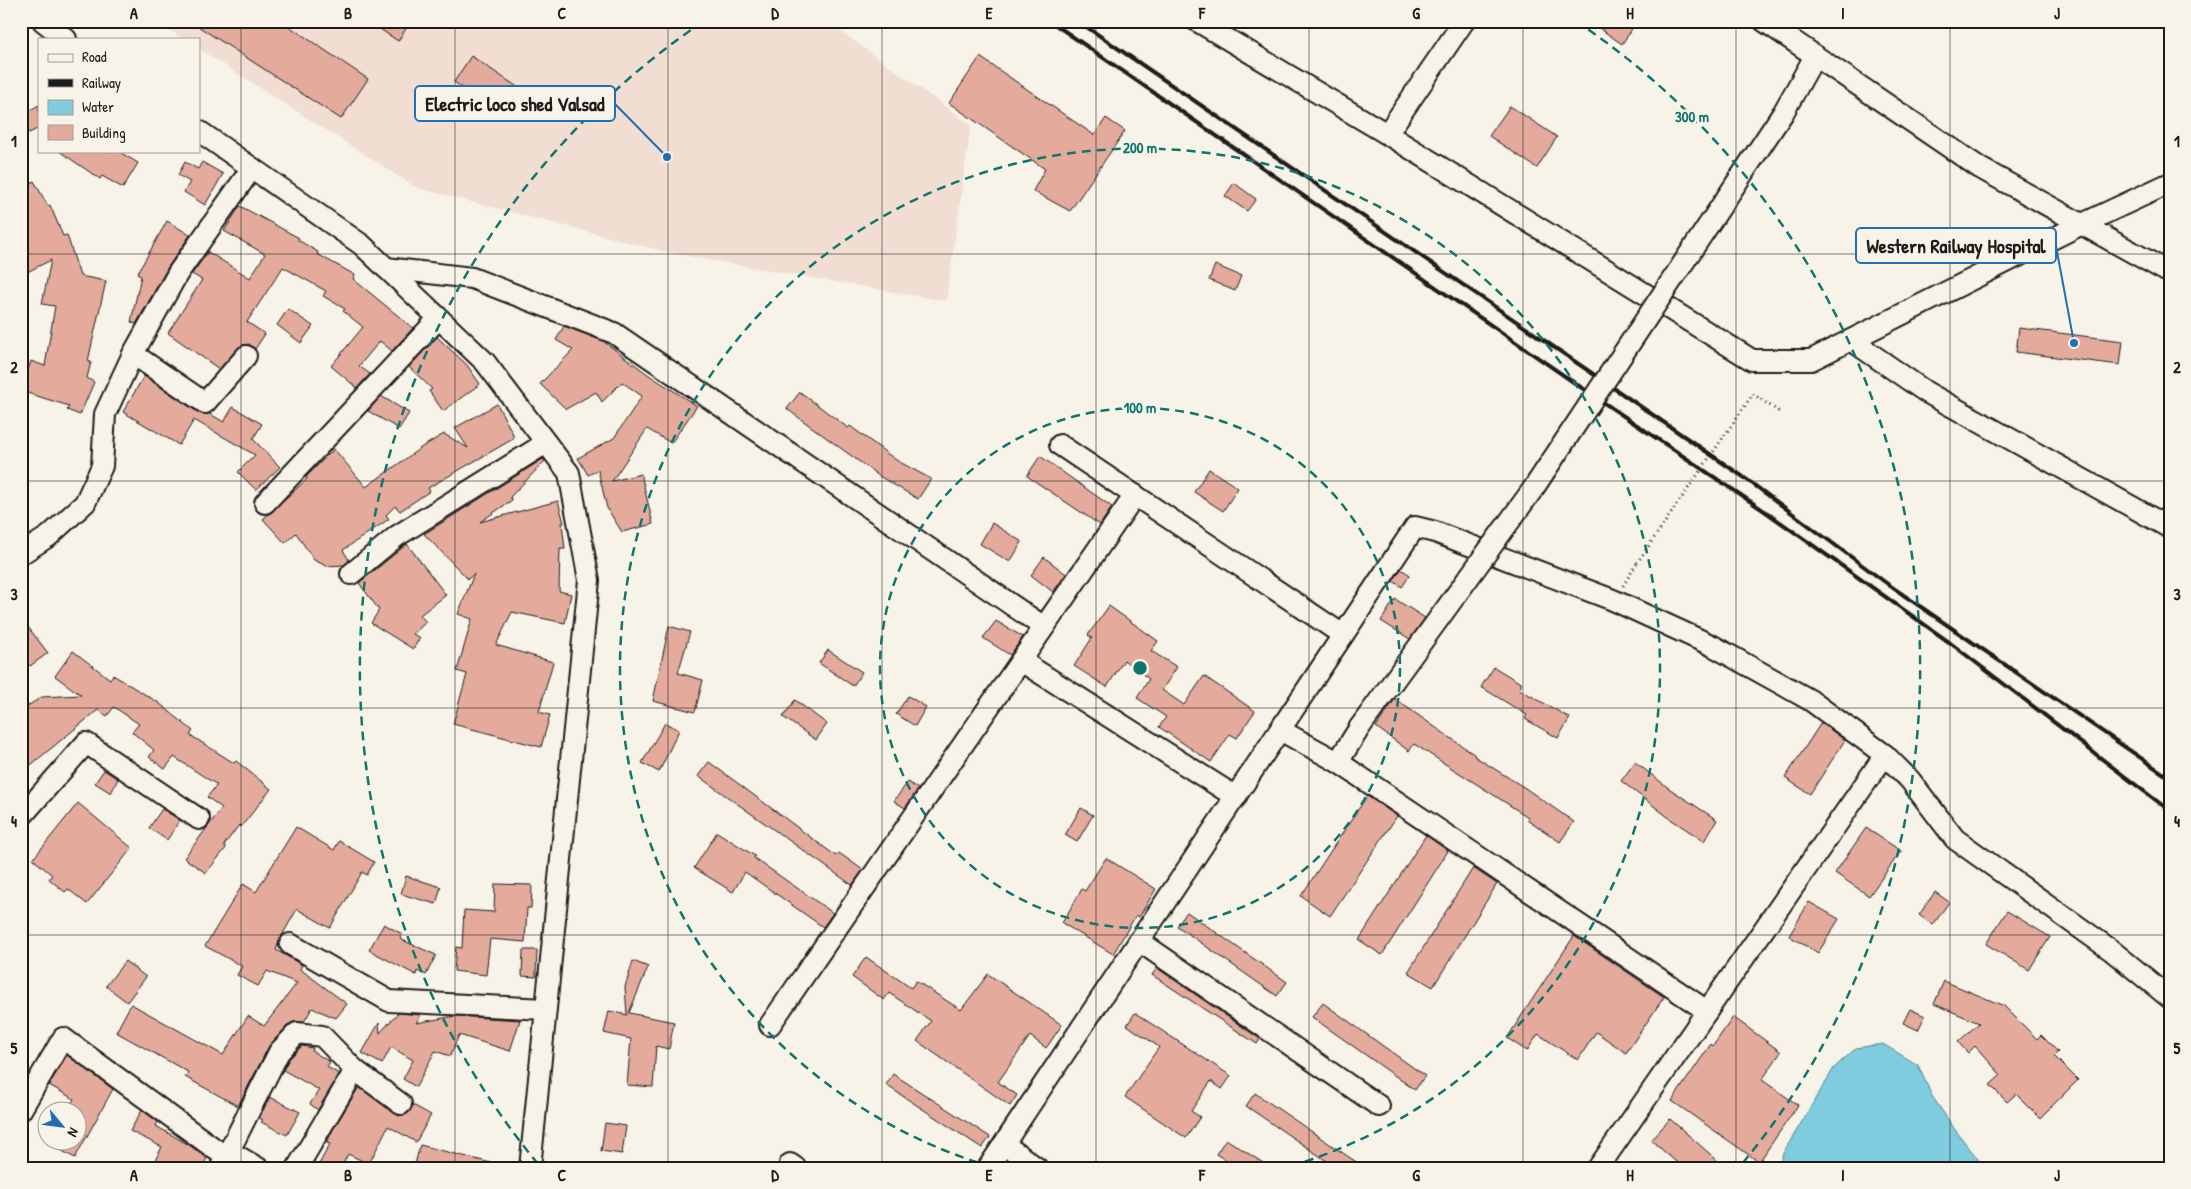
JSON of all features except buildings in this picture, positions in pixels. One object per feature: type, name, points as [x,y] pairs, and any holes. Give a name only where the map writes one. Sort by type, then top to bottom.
[{"type":"street","points":[[43,21],[65,38]]},
{"type":"street","points":[[1197,21],[1387,134],[1752,360],[1811,360],[2080,225],[2170,183]]},
{"type":"street","points":[[1387,134],[1464,21]]},
{"type":"street","points":[[1764,21],[1980,168],[2080,225],[2170,272]]},
{"type":"street","points":[[1338,762],[1360,727],[1533,489],[1783,113],[1815,56]]},
{"type":"street","points":[[200,132],[362,244],[485,362],[570,473],[589,580],[530,1168]]},
{"type":"street","points":[[21,554],[49,536],[85,503],[102,466],[105,414],[133,354],[178,274],[252,168]]},
{"type":"street","points":[[386,268],[472,278],[614,333],[1044,627]]},
{"type":"street","points":[[265,503],[439,318]]},
{"type":"street","points":[[1851,340],[1926,392],[2170,528]]},
{"type":"street","points":[[133,354],[205,403],[246,356]]},
{"type":"street","points":[[352,574],[397,536],[546,443]]},
{"type":"street","points":[[1060,445],[1344,635]]},
{"type":"street","points":[[770,1026],[1134,495]]},
{"type":"street","points":[[988,1168],[1416,527],[1435,532],[1613,600],[1713,646],[1810,700],[1885,755],[1910,780],[1955,839],[2112,950],[2170,998]]},
{"type":"street","points":[[1021,660],[1236,797]]},
{"type":"street","points":[[1280,730],[1338,762],[1707,1011]]},
{"type":"street","points":[[21,817],[86,743],[199,819]]},
{"type":"street","points":[[1598,1168],[1885,755]]},
{"type":"street","points":[[1139,941],[1379,1106]]},
{"type":"street","points":[[290,944],[389,1000],[545,1009]]},
{"type":"street","points":[[223,1162],[279,1052],[297,1032],[322,1036],[355,1070],[401,1104]]},
{"type":"street","points":[[21,1110],[63,1038],[223,1162]]},
{"type":"street","points":[[296,1168],[355,1070]]},
{"type":"street","points":[[1004,1144],[1037,1168]]},
{"type":"street","points":[[223,1162],[239,1157],[258,1168]]},
{"type":"path","points":[[1613,600],[1753,394],[1781,413]]},
{"type":"shaded area","points":[[156,21],[826,21],[971,125],[946,301],[675,254],[417,188],[200,50],[200,38],[182,38]]},
{"type":"water","points":[[1883,1044],[1918,1065],[1932,1096],[1985,1168],[1779,1168],[1783,1153],[1834,1068],[1856,1048]]},
{"type":"railway","points":[[1050,21],[1582,388],[1766,512],[1949,642],[2170,811]]},
{"type":"railway","points":[[1078,21],[1742,476],[1889,585],[2170,778]]},
{"type":"place","name":"Electric loco shed Valsad","points":[[667,157]]},
{"type":"place","name":"Western Railway Hospital","points":[[2074,343]]}]
